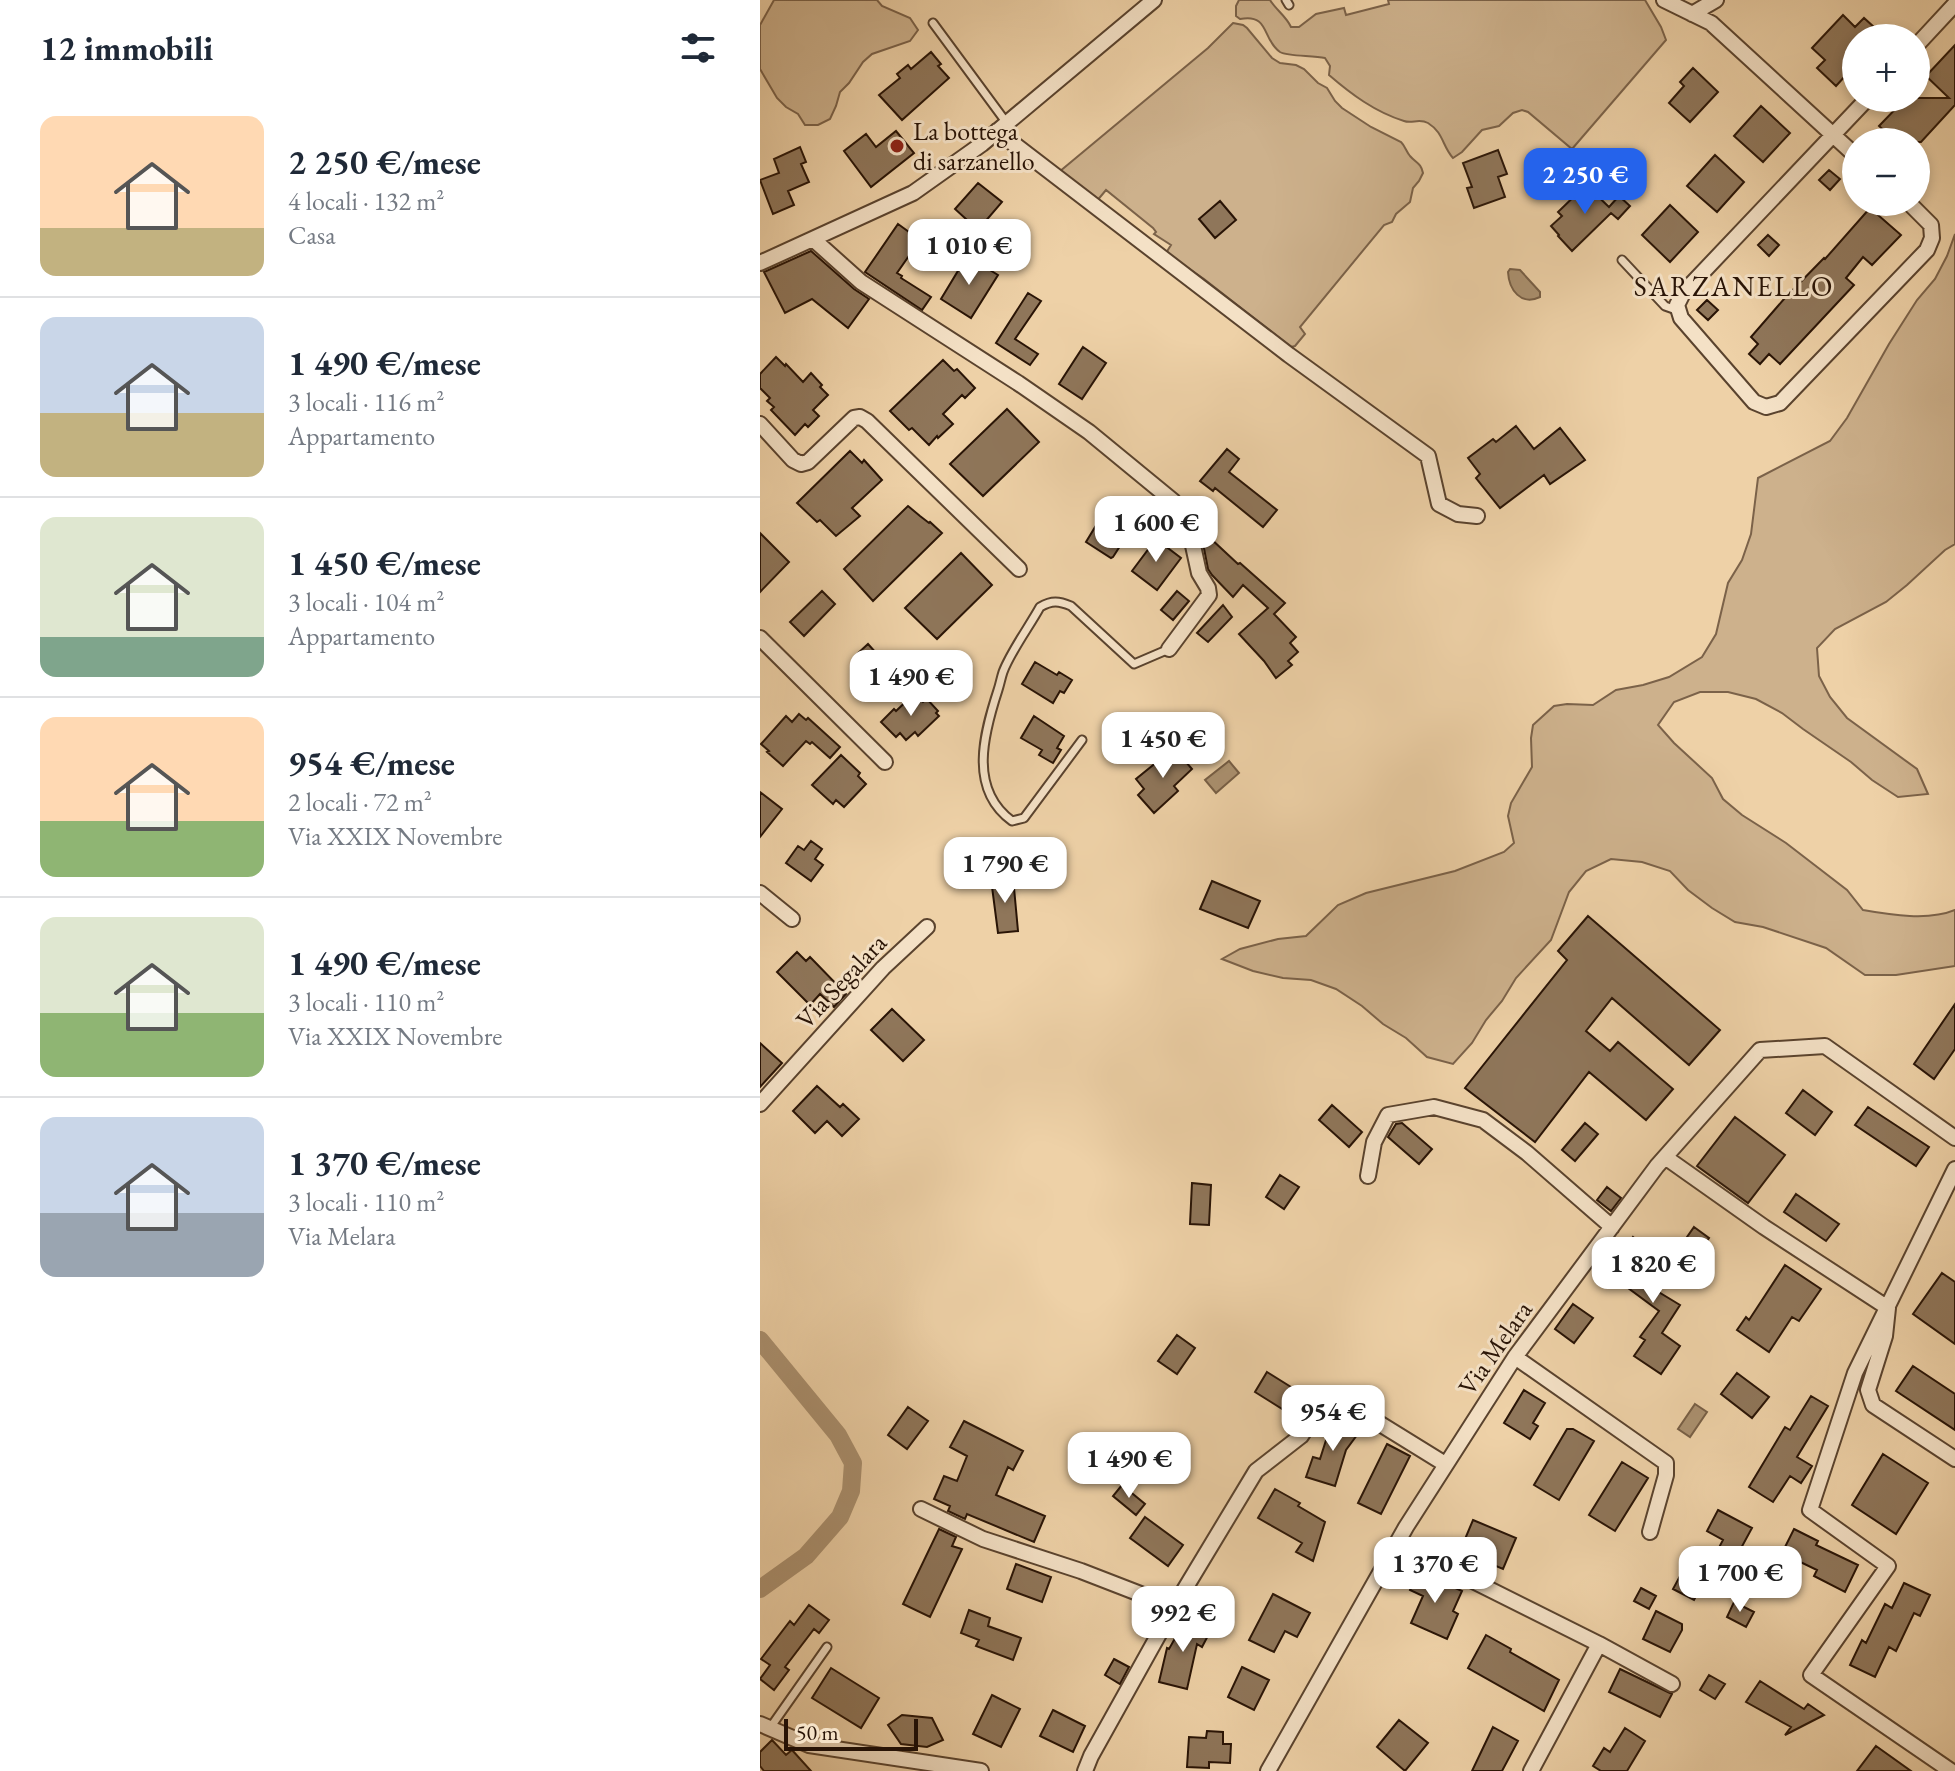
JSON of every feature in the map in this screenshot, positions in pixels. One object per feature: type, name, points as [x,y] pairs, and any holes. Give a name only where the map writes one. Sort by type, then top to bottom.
[{"type":"street","points":[[1664,0],[1711,23],[1842,143]]},
{"type":"street","points":[[1692,14],[1716,0]]},
{"type":"street","points":[[760,263],[913,193],[982,144],[1149,2]]},
{"type":"street","points":[[1930,31],[1955,4]]},
{"type":"street","points":[[1855,112],[1683,293],[1677,305],[1681,318],[1754,402],[1766,407],[1780,403],[1927,250],[1932,238],[1931,225],[1922,216]]},
{"type":"street","points":[[1002,126],[1276,346],[1428,456],[1439,504],[1458,514],[1477,516]]},
{"type":"street","points":[[813,239],[861,282],[1089,432],[1173,501],[1187,518],[1199,573],[1209,595],[1169,649]]},
{"type":"street","points":[[760,424],[793,460],[801,464],[808,462],[854,418],[860,417],[1019,569]]},
{"type":"street","points":[[760,638],[885,762]]},
{"type":"street","points":[[760,893],[792,919]]},
{"type":"street","name":"Via Segalara","points":[[760,1104],[883,968],[927,927]]},
{"type":"street","name":"Via Melara","points":[[1268,1771],[1397,1543],[1515,1357],[1665,1157],[1760,1050],[1825,1046],[1955,1138]]},
{"type":"street","points":[[1368,1176],[1374,1142],[1388,1115],[1434,1107],[1483,1120],[1527,1153],[1612,1227]]},
{"type":"street","points":[[1665,1157],[1764,1227],[1888,1308]]},
{"type":"street","points":[[1951,1771],[1811,1675],[1888,1566],[1810,1510],[1855,1373],[1955,1169]]},
{"type":"street","points":[[1888,1308],[1885,1336],[1868,1390],[1873,1405],[1955,1459]]},
{"type":"street","points":[[1515,1357],[1666,1463],[1666,1475],[1650,1532]]},
{"type":"street","points":[[1085,1771],[1174,1607],[1256,1471],[1301,1436],[1327,1396],[1335,1396],[1445,1464]]},
{"type":"street","points":[[921,1509],[983,1539],[1081,1571],[1174,1607]]},
{"type":"street","points":[[1397,1543],[1672,1684]]},
{"type":"street","points":[[1531,1771],[1599,1644]]},
{"type":"street","points":[[765,1726],[809,1745],[981,1771]]},
{"type":"lane","points":[[933,23],[1002,126]]},
{"type":"lane","points":[[1622,260],[1665,306],[1679,311]]},
{"type":"lane","points":[[1082,740],[1024,818],[1012,821],[994,803],[984,780],[987,722],[1003,671],[1040,607],[1060,601],[1071,606],[1134,664],[1169,649]]},
{"type":"lane","points":[[765,1726],[827,1647]]},
{"type":"shaded area","points":[[774,0],[877,0],[882,6],[910,18],[918,30],[910,41],[872,54],[863,62],[840,92],[830,119],[818,125],[805,125],[798,114],[777,98],[760,69],[760,25]]},
{"type":"shaded area","points":[[1239,0],[1270,0],[1291,27],[1299,27],[1316,14],[1344,8],[1346,15],[1389,4],[1388,0],[1645,0],[1666,40],[1572,149],[1522,110],[1513,113],[1499,126],[1482,130],[1453,158],[1433,127],[1425,122],[1407,122],[1393,117],[1364,102],[1329,75],[1330,66],[1325,58],[1280,52],[1261,24],[1236,16]]},
{"type":"shaded area","points":[[1233,23],[1247,28],[1272,58],[1304,69],[1327,88],[1342,108],[1401,142],[1423,173],[1413,188],[1410,202],[1392,222],[1384,225],[1300,327],[1305,334],[1291,347],[1166,253],[1171,245],[1154,234],[1153,228],[1106,190],[1096,202],[1059,172],[1208,48]]},
{"type":"shaded area","points":[[1955,234],[1955,544],[1886,602],[1835,629],[1817,648],[1819,676],[1830,697],[1847,718],[1917,769],[1928,794],[1898,797],[1782,713],[1756,699],[1728,692],[1700,692],[1674,702],[1658,725],[1712,778],[1723,799],[1847,890],[1863,910],[1922,916],[1955,910],[1955,966],[1896,975],[1865,975],[1826,948],[1763,927],[1735,922],[1688,890],[1670,871],[1642,862],[1611,859],[1586,871],[1569,892],[1551,940],[1516,978],[1472,1043],[1453,1064],[1427,1057],[1406,1038],[1336,989],[1311,980],[1253,971],[1222,959],[1240,949],[1278,939],[1306,936],[1338,905],[1366,893],[1455,871],[1504,852],[1514,843],[1508,816],[1511,803],[1532,767],[1533,725],[1554,706],[1593,705],[1616,690],[1669,677],[1702,657],[1716,634],[1728,583],[1742,560],[1751,534],[1758,478],[1830,441],[1917,300],[1935,279]]},
{"type":"shaded area","points":[[1510,269],[1520,270],[1540,292],[1540,297],[1527,299],[1517,295],[1509,279]]},
{"type":"shaded area","points":[[1229,761],[1239,773],[1216,793],[1205,780]]},
{"type":"shaded area","points":[[1695,1404],[1707,1412],[1690,1437],[1678,1429]]},
{"type":"building","points":[[1843,15],[1852,24],[1842,24],[1842,79],[1836,86],[1817,68],[1825,60],[1812,48]]},
{"type":"building","points":[[1955,45],[1955,105],[1930,132],[1930,128],[1879,126],[1892,112],[1930,112],[1930,98],[1949,98],[1930,80],[1930,72]]},
{"type":"building","points":[[931,52],[949,78],[902,120],[879,95],[900,78],[897,74],[908,65],[911,69]]},
{"type":"building","points":[[1693,68],[1718,92],[1690,122],[1669,103],[1684,86],[1680,82]]},
{"type":"building","points":[[1761,106],[1790,133],[1763,162],[1734,136]]},
{"type":"building","points":[[896,131],[914,153],[871,187],[844,151],[866,134],[876,147]]},
{"type":"building","points":[[800,147],[806,162],[801,164],[809,182],[788,191],[794,205],[773,214],[760,180],[779,173],[774,159]]},
{"type":"building","points":[[1498,150],[1507,174],[1498,177],[1505,197],[1474,208],[1467,188],[1472,187],[1463,163]]},
{"type":"building","points":[[1715,155],[1744,182],[1717,212],[1687,186]]},
{"type":"building","points":[[1829,170],[1840,179],[1830,190],[1819,180]]},
{"type":"building","points":[[978,183],[1002,202],[978,230],[955,209]]},
{"type":"building","points":[[1586,185],[1609,207],[1619,196],[1630,206],[1618,219],[1611,213],[1572,251],[1551,226],[1562,216],[1558,212]]},
{"type":"building","points":[[1220,201],[1236,220],[1215,238],[1199,219]]},
{"type":"building","points":[[1670,205],[1698,232],[1670,262],[1642,235]]},
{"type":"building","points":[[1863,216],[1879,216],[1901,235],[1872,265],[1863,257],[1846,278],[1854,285],[1780,364],[1769,354],[1760,364],[1749,354],[1758,344],[1751,337]]},
{"type":"building","points":[[898,224],[920,240],[897,273],[931,297],[922,310],[865,272]]},
{"type":"building","points":[[1768,235],[1779,245],[1769,256],[1758,245]]},
{"type":"building","points":[[811,251],[869,299],[848,328],[812,299],[785,313],[764,272]]},
{"type":"building","points":[[967,256],[998,275],[971,318],[941,299]]},
{"type":"building","points":[[1028,293],[1041,301],[1015,339],[1038,354],[1030,365],[996,343]]},
{"type":"building","points":[[1707,300],[1718,310],[1708,320],[1697,310]]},
{"type":"building","points":[[1083,347],[1106,363],[1082,399],[1059,384]]},
{"type":"building","points":[[776,357],[803,382],[811,373],[828,395],[813,410],[819,416],[808,427],[805,424],[795,435],[771,410],[774,407],[767,401],[770,398],[760,388],[760,374]]},
{"type":"building","points":[[943,360],[954,371],[957,369],[975,388],[965,398],[962,395],[943,414],[953,424],[929,445],[890,411]]},
{"type":"building","points":[[1007,409],[1039,442],[983,496],[950,464]]},
{"type":"building","points":[[1516,426],[1534,449],[1560,428],[1585,460],[1550,484],[1544,475],[1500,508],[1476,478],[1480,474],[1468,458]]},
{"type":"building","points":[[1227,449],[1239,459],[1229,472],[1277,510],[1263,527],[1215,488],[1213,491],[1200,481]]},
{"type":"building","points":[[850,451],[862,463],[864,460],[882,480],[852,508],[860,516],[836,536],[797,503]]},
{"type":"building","points":[[1109,504],[1136,521],[1111,558],[1086,542]]},
{"type":"building","points":[[908,506],[942,533],[873,601],[844,569]]},
{"type":"building","points":[[760,533],[789,562],[760,592]]},
{"type":"building","points":[[1205,535],[1285,603],[1274,614],[1296,637],[1290,643],[1298,652],[1288,661],[1292,665],[1276,678],[1239,634],[1268,608],[1243,585],[1233,597],[1212,575],[1202,538]]},
{"type":"building","points":[[1156,539],[1181,558],[1157,590],[1132,571]]},
{"type":"building","points":[[961,553],[992,585],[937,639],[905,608]]},
{"type":"building","points":[[822,591],[835,604],[804,636],[790,622]]},
{"type":"building","points":[[1177,591],[1189,601],[1173,620],[1161,610]]},
{"type":"building","points":[[1223,605],[1232,617],[1208,642],[1197,633]]},
{"type":"building","points":[[868,644],[877,654],[866,665],[856,655]]},
{"type":"building","points":[[1035,662],[1072,680],[1053,703],[1022,684]]},
{"type":"building","points":[[915,693],[923,702],[927,699],[939,716],[918,736],[915,732],[906,740],[900,733],[896,737],[881,722]]},
{"type":"building","points":[[799,714],[806,720],[808,718],[840,747],[830,758],[812,742],[806,741],[783,766],[761,744],[786,716],[792,722]]},
{"type":"building","points":[[1034,716],[1064,736],[1057,748],[1061,750],[1053,763],[1039,755],[1042,750],[1021,738]]},
{"type":"building","points":[[1174,748],[1192,769],[1174,786],[1178,791],[1154,813],[1138,795],[1144,789],[1136,779]]},
{"type":"building","points":[[841,755],[860,773],[858,776],[866,784],[844,807],[836,800],[833,804],[812,785]]},
{"type":"building","points":[[760,792],[782,809],[760,837]]},
{"type":"building","points":[[811,841],[822,849],[815,859],[823,865],[811,881],[786,863],[798,846],[804,850]]},
{"type":"building","points":[[1013,877],[1018,931],[998,933],[991,879]]},
{"type":"building","points":[[1212,881],[1260,901],[1248,928],[1200,909]]},
{"type":"building","points":[[1588,916],[1720,1030],[1689,1065],[1612,998],[1586,1031],[1610,1051],[1618,1042],[1673,1089],[1646,1120],[1589,1072],[1535,1142],[1465,1088],[1567,960],[1558,951]]},
{"type":"building","points":[[797,952],[806,961],[810,957],[846,994],[834,1007],[820,994],[810,1005],[777,972]]},
{"type":"building","points":[[1955,1004],[1955,1049],[1934,1079],[1914,1064]]},
{"type":"building","points":[[892,1009],[924,1040],[903,1061],[871,1030]]},
{"type":"building","points":[[760,1043],[782,1063],[760,1087]]},
{"type":"building","points":[[817,1086],[859,1119],[842,1136],[827,1121],[815,1133],[793,1111]]},
{"type":"building","points":[[1803,1090],[1832,1112],[1815,1135],[1786,1113]]},
{"type":"building","points":[[1332,1105],[1362,1132],[1349,1147],[1319,1120]]},
{"type":"building","points":[[1868,1107],[1929,1147],[1916,1166],[1855,1125]]},
{"type":"building","points":[[1735,1117],[1785,1155],[1748,1203],[1697,1166]]},
{"type":"building","points":[[1402,1123],[1432,1149],[1419,1164],[1388,1137],[1396,1124]]},
{"type":"building","points":[[1585,1123],[1598,1134],[1575,1161],[1562,1150]]},
{"type":"building","points":[[1280,1175],[1299,1187],[1284,1209],[1266,1197]]},
{"type":"building","points":[[1192,1183],[1211,1185],[1209,1225],[1190,1224]]},
{"type":"building","points":[[1607,1187],[1621,1198],[1611,1211],[1597,1200]]},
{"type":"building","points":[[1796,1194],[1839,1224],[1826,1241],[1784,1212]]},
{"type":"building","points":[[1694,1227],[1709,1238],[1693,1260],[1678,1250]]},
{"type":"building","points":[[1633,1237],[1675,1268],[1657,1291],[1680,1305],[1662,1333],[1680,1346],[1661,1374],[1634,1356],[1645,1340],[1640,1337],[1659,1311],[1624,1285],[1640,1263],[1623,1251]]},
{"type":"building","points":[[1785,1265],[1821,1289],[1799,1321],[1792,1317],[1769,1352],[1737,1330],[1746,1317],[1749,1320]]},
{"type":"building","points":[[1942,1273],[1955,1282],[1955,1344],[1913,1314]]},
{"type":"building","points":[[1573,1304],[1593,1318],[1574,1343],[1555,1329]]},
{"type":"building","points":[[1177,1335],[1195,1348],[1177,1374],[1158,1361]]},
{"type":"building","points":[[1913,1366],[1955,1394],[1955,1430],[1896,1391]]},
{"type":"building","points":[[1267,1372],[1307,1397],[1295,1417],[1255,1392]]},
{"type":"building","points":[[1737,1373],[1769,1397],[1752,1418],[1721,1394]]},
{"type":"building","points":[[1524,1390],[1545,1403],[1533,1423],[1538,1426],[1530,1439],[1504,1423]]},
{"type":"building","points":[[1811,1396],[1828,1406],[1797,1457],[1812,1466],[1801,1483],[1790,1476],[1773,1502],[1749,1487],[1785,1427],[1790,1430]]},
{"type":"building","points":[[908,1407],[928,1421],[907,1449],[888,1435]]},
{"type":"building","points":[[1341,1417],[1360,1431],[1346,1450],[1335,1486],[1306,1477],[1313,1457],[1320,1459],[1328,1434]]},
{"type":"building","points":[[964,1421],[1023,1451],[1013,1470],[1008,1467],[996,1495],[1045,1516],[1034,1542],[967,1514],[965,1519],[948,1511],[950,1506],[934,1499],[944,1476],[957,1481],[967,1456],[950,1447]]},
{"type":"building","points":[[1567,1429],[1573,1429],[1594,1441],[1559,1500],[1534,1485]]},
{"type":"building","points":[[1387,1444],[1410,1456],[1381,1514],[1358,1503]]},
{"type":"building","points":[[1883,1454],[1928,1483],[1896,1534],[1852,1505]]},
{"type":"building","points":[[1622,1462],[1648,1478],[1615,1531],[1589,1515]]},
{"type":"building","points":[[1122,1485],[1145,1504],[1136,1515],[1113,1496]]},
{"type":"building","points":[[1275,1489],[1325,1522],[1313,1561],[1296,1552],[1302,1543],[1258,1518]]},
{"type":"building","points":[[1718,1510],[1752,1528],[1724,1586],[1704,1576],[1723,1540],[1707,1531]]},
{"type":"building","points":[[1145,1517],[1183,1545],[1168,1566],[1130,1538]]},
{"type":"building","points":[[1473,1520],[1516,1538],[1503,1569],[1460,1551]]},
{"type":"building","points":[[939,1529],[956,1537],[952,1546],[962,1549],[930,1617],[903,1604]]},
{"type":"building","points":[[1794,1529],[1818,1541],[1816,1545],[1858,1565],[1845,1592],[1814,1576],[1817,1570],[1792,1558],[1795,1552],[1785,1547]]},
{"type":"building","points":[[1016,1564],[1051,1577],[1042,1602],[1007,1589]]},
{"type":"building","points":[[1418,1571],[1462,1591],[1453,1611],[1458,1614],[1447,1639],[1411,1623],[1423,1596],[1410,1590]]},
{"type":"building","points":[[1680,1576],[1701,1587],[1694,1600],[1673,1589]]},
{"type":"building","points":[[1904,1583],[1930,1595],[1920,1616],[1914,1613],[1896,1651],[1889,1647],[1875,1677],[1850,1665],[1862,1640],[1866,1643],[1885,1604],[1892,1608]]},
{"type":"building","points":[[1641,1588],[1656,1596],[1649,1609],[1634,1601]]},
{"type":"building","points":[[1273,1594],[1310,1613],[1297,1637],[1285,1631],[1274,1652],[1249,1640]]},
{"type":"building","points":[[1734,1602],[1754,1612],[1746,1627],[1727,1617]]},
{"type":"building","points":[[809,1605],[829,1620],[819,1633],[814,1629],[785,1667],[789,1670],[774,1690],[760,1679],[770,1665],[761,1659],[790,1621],[794,1625]]},
{"type":"building","points":[[969,1610],[990,1618],[988,1626],[1021,1638],[1013,1660],[976,1646],[979,1640],[961,1633]]},
{"type":"building","points":[[1656,1611],[1682,1624],[1670,1652],[1643,1639]]},
{"type":"building","points":[[1187,1617],[1211,1630],[1202,1647],[1197,1644],[1187,1689],[1159,1682],[1167,1648]]},
{"type":"building","points":[[1486,1635],[1559,1680],[1544,1711],[1468,1668]]},
{"type":"building","points":[[1114,1659],[1129,1667],[1120,1684],[1105,1675]]},
{"type":"building","points":[[1242,1667],[1269,1680],[1254,1710],[1228,1697]]},
{"type":"building","points":[[831,1668],[879,1698],[861,1728],[812,1698]]},
{"type":"building","points":[[1620,1669],[1672,1694],[1660,1717],[1609,1692]]},
{"type":"building","points":[[1709,1675],[1725,1684],[1715,1699],[1700,1690]]},
{"type":"building","points":[[1760,1681],[1804,1709],[1808,1704],[1824,1715],[1785,1735],[1791,1727],[1746,1702]]},
{"type":"building","points":[[992,1695],[1020,1709],[1001,1747],[973,1734]]},
{"type":"building","points":[[1053,1710],[1085,1726],[1073,1752],[1040,1736]]},
{"type":"building","points":[[902,1715],[932,1718],[943,1740],[927,1747],[901,1744],[888,1725]]},
{"type":"building","points":[[1399,1720],[1428,1743],[1405,1771],[1377,1747]]},
{"type":"building","points":[[1493,1727],[1518,1741],[1502,1771],[1472,1771]]},
{"type":"building","points":[[1625,1728],[1645,1741],[1627,1771],[1601,1771],[1593,1766],[1604,1748],[1610,1752]]},
{"type":"building","points":[[1207,1731],[1223,1732],[1223,1744],[1231,1744],[1230,1763],[1209,1762],[1209,1768],[1187,1767],[1189,1737],[1206,1738]]},
{"type":"building","points":[[772,1740],[786,1755],[792,1750],[811,1771],[764,1771],[760,1766],[760,1752]]},
{"type":"building","points":[[1876,1746],[1911,1771],[1857,1771]]},
{"type":"waterway","points":[[760,1340],[838,1435],[853,1463],[851,1491],[840,1517],[806,1556],[760,1589]]},
{"type":"place","name":"La bottega di sarzanello","points":[[897,146]]},
{"type":"district","name":"SARZANELLO","points":[[1734,286]]}]
